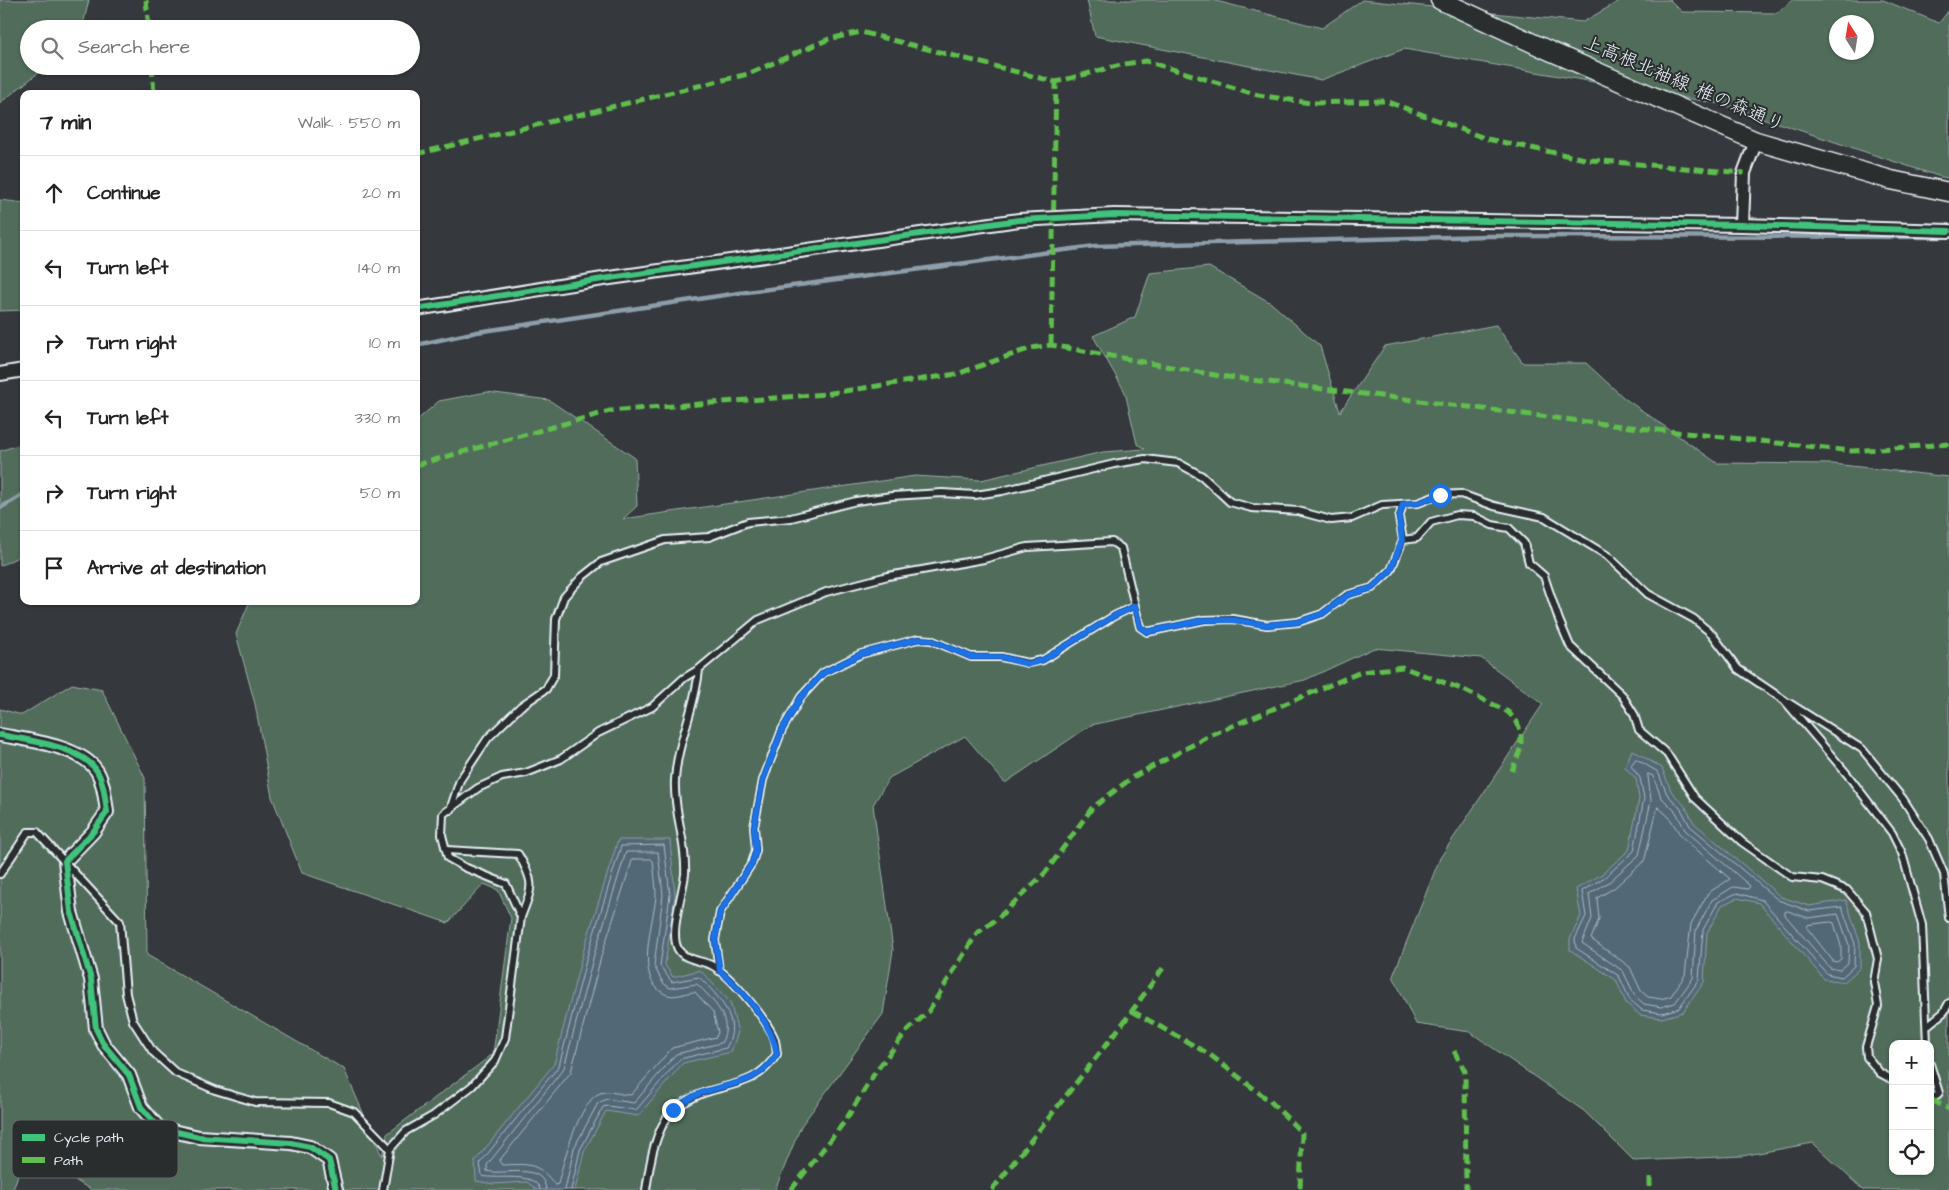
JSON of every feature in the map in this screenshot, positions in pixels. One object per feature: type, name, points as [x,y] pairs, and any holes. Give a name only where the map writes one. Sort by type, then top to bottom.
[{"type":"main road","name":"上高根北袖線 椎の森通り","points":[[1440,0],[1552,52],[1756,141],[1891,180],[1949,192]]},
{"type":"street","points":[[1742,225],[1744,173],[1756,141]]},
{"type":"street","points":[[420,308],[603,279],[1020,220],[1114,215],[1742,225],[1949,231]]},
{"type":"street","points":[[0,374],[20,371]]},
{"type":"street","points":[[0,735],[42,743],[65,750],[84,760],[96,770],[103,787],[107,812],[93,832],[65,861],[65,877],[71,912],[91,979],[96,1030],[104,1045],[118,1058],[129,1075],[141,1107],[152,1120]]},
{"type":"street","points":[[178,1132],[199,1137],[310,1147],[329,1160],[336,1190]]},
{"type":"lane","points":[[450,810],[460,780],[488,738],[521,706],[546,689],[554,675],[556,619],[564,598],[582,577],[601,562],[665,540],[709,538],[748,522],[791,518],[856,502],[892,496],[942,493],[976,495],[1002,491],[1114,464],[1145,459],[1178,463],[1202,476],[1230,502],[1252,508],[1298,511],[1331,520],[1352,518],[1382,506],[1418,503],[1440,495],[1461,494],[1494,506],[1544,517],[1608,556],[1648,594],[1694,619],[1712,634],[1738,669],[1862,749],[1904,799],[1929,839],[1944,874],[1949,918]]},
{"type":"lane","points":[[521,917],[506,884],[464,867],[448,858],[442,835],[443,814],[478,788],[502,777],[526,773],[561,759],[598,733],[652,707],[684,678],[698,669],[758,620],[826,592],[888,576],[984,559],[1027,547],[1112,542],[1121,548],[1140,627],[1147,632],[1204,620],[1233,620],[1267,625],[1298,622],[1322,614],[1348,595],[1372,588],[1391,570],[1402,540],[1399,518],[1403,504]]},
{"type":"lane","points":[[1402,540],[1417,538],[1431,522],[1457,515],[1474,516],[1492,525],[1509,528],[1524,542],[1529,563],[1544,576],[1558,620],[1570,646],[1622,695],[1634,714],[1639,730],[1667,754],[1695,798],[1742,842],[1792,877],[1822,880],[1846,890],[1866,912],[1878,960],[1874,982],[1878,1006],[1866,1047],[1867,1057],[1880,1073],[1889,1078]]},
{"type":"lane","points":[[720,971],[715,940],[720,912],[752,863],[756,850],[754,827],[763,780],[782,730],[801,697],[823,673],[861,654],[918,639],[931,640],[971,657],[1001,657],[1028,664],[1043,660],[1114,616],[1135,606]]},
{"type":"lane","points":[[646,1190],[656,1139],[673,1110],[696,1095],[751,1080],[769,1067],[777,1054],[774,1036],[737,986],[712,965],[683,956],[677,947],[675,935],[685,874],[685,853],[676,808],[675,780],[684,731],[697,689],[698,669]]},
{"type":"lane","points":[[1784,700],[1847,774],[1892,833],[1902,853],[1922,925],[1928,1040]]},
{"type":"lane","points":[[0,874],[28,832],[37,832],[120,922],[126,994],[133,1021],[152,1052],[176,1073],[215,1090],[255,1102],[329,1103],[354,1112],[390,1148]]},
{"type":"lane","points":[[383,1190],[390,1148],[406,1131],[434,1115],[472,1086],[495,1061],[505,1038],[521,917],[530,894],[531,875],[518,854],[446,850]]},
{"type":"lane","points":[[1927,1026],[1944,1012],[1949,1003]]},
{"type":"lane","points":[[1934,1077],[1939,1093],[1934,1098]]},
{"type":"green space","points":[[0,0],[89,0],[84,20],[20,20],[20,75],[36,75],[0,103]]},
{"type":"green space","points":[[1087,0],[1212,0],[1322,28],[1362,0],[1583,22],[1621,0],[1670,0],[1682,12],[1777,13],[1792,0],[1883,0],[1939,23],[1949,10],[1949,178],[1941,177],[1720,104],[1404,49],[1321,80],[1095,36]]},
{"type":"green space","points":[[0,200],[20,202],[20,310],[0,311]]},
{"type":"green space","points":[[1209,267],[1271,303],[1320,346],[1340,412],[1385,346],[1496,325],[1523,363],[1586,363],[1624,398],[1717,463],[1833,464],[1949,477],[1949,1190],[1863,1190],[1813,1143],[1742,1156],[1634,1161],[1584,1111],[1470,1032],[1416,1024],[1393,976],[1440,858],[1543,704],[1481,658],[1374,648],[1305,680],[1091,725],[1005,783],[965,736],[889,778],[873,805],[893,950],[883,1014],[801,1126],[775,1190],[91,1190],[72,1178],[178,1178],[178,1120],[12,1120],[12,1178],[17,1178],[13,1190],[0,1190],[0,709],[22,715],[72,684],[102,690],[145,778],[147,955],[344,1069],[382,1156],[387,1134],[493,1054],[511,918],[498,890],[484,884],[448,923],[302,873],[272,797],[255,704],[236,634],[248,605],[420,605],[420,418],[439,401],[487,392],[549,400],[635,458],[637,506],[623,519],[915,476],[981,480],[1103,452],[1145,449],[1137,444],[1125,392],[1093,336],[1135,317],[1150,273]]},
{"type":"green space","points":[[20,444],[20,556],[0,566],[0,451]]},
{"type":"water","points":[[1632,750],[1662,768],[1671,791],[1685,806],[1694,823],[1781,897],[1809,906],[1846,900],[1860,943],[1860,968],[1844,982],[1824,979],[1759,903],[1737,898],[1722,905],[1707,933],[1704,982],[1683,1012],[1662,1018],[1640,1015],[1626,1003],[1616,980],[1570,950],[1570,939],[1581,916],[1576,889],[1602,874],[1629,850],[1639,799],[1636,779],[1625,767]]},
{"type":"water","points":[[618,840],[670,840],[675,895],[665,965],[673,977],[700,970],[730,1002],[738,1032],[731,1052],[683,1063],[638,1116],[606,1111],[584,1152],[575,1190],[537,1190],[527,1182],[493,1184],[476,1181],[475,1161],[554,1064],[583,952]]},
{"type":"waterway","points":[[420,344],[477,332],[732,294],[1095,246],[1488,236],[1943,237]]},
{"type":"waterway","points":[[0,508],[20,496]]},
{"type":"marked path","points":[[146,0],[148,20]]},
{"type":"marked path","points":[[420,153],[748,74],[829,39],[861,32],[1056,82],[1124,64],[1146,61],[1258,95],[1310,103],[1386,101],[1487,139],[1590,160],[1744,173]]},
{"type":"marked path","points":[[153,75],[154,90]]},
{"type":"marked path","points":[[1051,345],[1056,82]]},
{"type":"marked path","points":[[420,464],[610,411],[825,394],[957,374],[1031,348],[1051,345],[1220,376],[1612,425],[1852,451],[1949,444]]},
{"type":"marked path","points":[[791,1190],[845,1121],[876,1071],[906,1032],[928,1012],[977,933],[997,919],[1045,873],[1092,808],[1133,777],[1213,734],[1361,672],[1402,667],[1464,690],[1508,712],[1517,722],[1521,733],[1521,747],[1512,771]]},
{"type":"marked path","points":[[992,1190],[1124,1022],[1163,968]]},
{"type":"marked path","points":[[1132,1011],[1209,1054],[1271,1102],[1302,1133],[1300,1190]]},
{"type":"marked path","points":[[1454,1051],[1465,1071],[1466,1190]]},
{"type":"marked path","points":[[1934,1101],[1949,1109]]},
{"type":"marked path","points":[[1650,1177],[1650,1190]]},
{"type":"cycle path","points":[[420,308],[603,279],[1019,220],[1114,215],[1742,225],[1949,231]]},
{"type":"cycle path","points":[[0,735],[38,742],[66,750],[89,762],[97,771],[101,780],[107,812],[93,832],[65,861],[71,912],[91,979],[96,1029],[104,1045],[129,1075],[141,1107],[152,1120]]},
{"type":"cycle path","points":[[178,1132],[199,1137],[291,1143],[310,1147],[329,1160],[336,1190]]},
{"type":"route","points":[[673,1110],[696,1095],[751,1080],[769,1067],[777,1054],[774,1036],[737,986],[720,971],[715,940],[720,912],[752,863],[756,850],[754,827],[763,780],[782,730],[801,697],[823,673],[861,654],[898,646],[918,639],[931,640],[971,657],[1001,657],[1028,664],[1043,660],[1087,635],[1114,616],[1135,606],[1140,627],[1147,632],[1204,620],[1233,620],[1267,625],[1298,622],[1322,614],[1348,595],[1372,588],[1391,570],[1402,540],[1399,518],[1403,504],[1418,503],[1440,495]]}]
